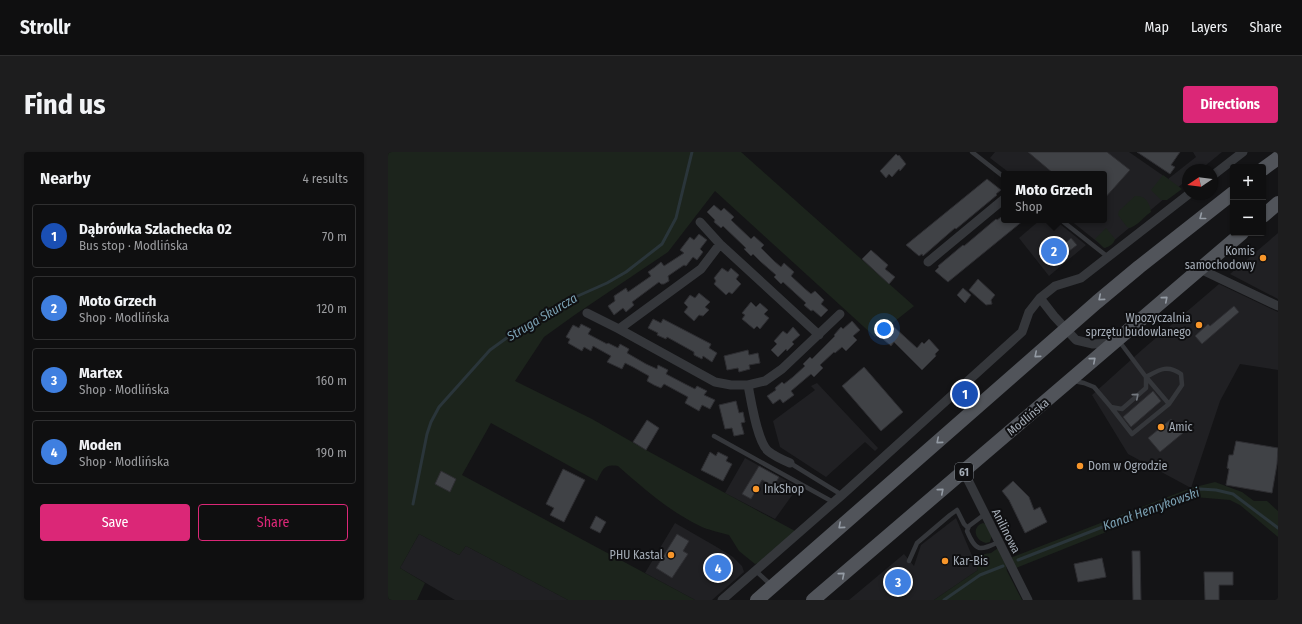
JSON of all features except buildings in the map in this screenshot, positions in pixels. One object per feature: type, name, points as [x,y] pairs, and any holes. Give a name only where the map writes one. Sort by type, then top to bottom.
[{"type":"main road","points":[[1266,167],[1278,158]]},
{"type":"main road","points":[[757,600],[1139,266],[1230,195]]},
{"type":"main road","points":[[1266,213],[1278,203]]},
{"type":"main road","name":"Modlińska","points":[[812,600],[964,472],[1238,236]]},
{"type":"street","points":[[1218,171],[1243,152]]},
{"type":"street","points":[[722,600],[834,503],[1022,332],[1029,312],[1040,298],[1055,286],[1081,278],[1182,200]]},
{"type":"street","points":[[928,262],[1001,201]]},
{"type":"street","points":[[700,222],[720,244],[819,335]]},
{"type":"street","points":[[619,329],[701,269],[720,244]]},
{"type":"street","points":[[1200,269],[1278,306]]},
{"type":"street","points":[[1040,298],[1076,340],[1093,344],[1116,341]]},
{"type":"street","points":[[587,313],[715,382],[731,385],[748,385],[765,381],[782,369],[840,314]]},
{"type":"street","points":[[748,385],[762,442],[767,451],[790,464]]},
{"type":"street","name":"Anilinowa","points":[[964,472],[1028,600]]},
{"type":"lane","points":[[972,152],[1001,175]]},
{"type":"lane","points":[[1065,223],[1109,257]]},
{"type":"lane","points":[[1116,341],[1169,404]]},
{"type":"lane","points":[[1070,380],[1084,383],[1094,388],[1112,407],[1132,434],[1169,404],[1182,385],[1180,374],[1173,368],[1163,369],[1146,377]]},
{"type":"lane","points":[[1112,407],[1122,409],[1146,388],[1146,377]]},
{"type":"lane","points":[[714,436],[834,503]]},
{"type":"lane","points":[[790,464],[842,495]]},
{"type":"lane","points":[[909,561],[917,543],[957,510],[964,524],[968,528]]},
{"type":"lane","points":[[984,514],[968,528],[967,532],[972,544],[977,548],[984,549],[999,542]]},
{"type":"lane","points":[[756,571],[772,586]]},
{"type":"shaded area","points":[[388,152],[741,152],[914,306],[875,337],[715,191],[668,252],[544,337],[515,381],[592,419],[795,531],[755,564],[739,551],[729,535],[710,530],[689,520],[647,491],[618,466],[604,468],[597,481],[491,423],[462,475],[695,600],[568,600],[466,546],[459,555],[419,534],[400,568],[425,583],[417,600],[388,600]]},
{"type":"shaded area","points":[[995,152],[1129,152],[1168,179],[1182,168],[1182,184],[1105,248],[1074,223],[1107,223],[1107,171],[1007,171],[990,158]]},
{"type":"shaded area","points":[[1193,152],[1222,152],[1207,164],[1187,164],[1196,157]]},
{"type":"shaded area","points":[[1163,175],[1182,189],[1167,200],[1161,200],[1151,190]]},
{"type":"shaded area","points":[[1135,196],[1142,197],[1146,200],[1151,212],[1136,225],[1130,228],[1127,227],[1118,215],[1119,211]]},
{"type":"shaded area","points":[[1036,223],[1059,223],[1086,245],[1049,276],[1019,238]]},
{"type":"shaded area","points":[[1106,228],[1115,239],[1111,245],[1104,248],[1095,239]]},
{"type":"shaded area","name":"Komis samochodowy","points":[[1278,233],[1278,299],[1230,274]]},
{"type":"shaded area","name":"Amic","points":[[1219,284],[1278,312],[1278,370],[1240,364],[1220,401],[1191,488],[1128,454],[1092,395]]},
{"type":"shaded area","points":[[817,383],[878,448],[875,451],[865,442],[826,477],[780,447],[773,421],[815,390],[811,386]]},
{"type":"shaded area","points":[[745,458],[798,487],[775,519],[725,493]]},
{"type":"shaded area","points":[[1215,482],[1242,492],[1254,501],[1267,501],[1278,511],[1278,537],[1240,505],[1230,500],[1194,497],[1016,568],[1010,558],[1191,488]]},
{"type":"shaded area","points":[[956,518],[978,570],[934,600],[849,600],[904,554],[914,566],[921,545]]},
{"type":"shaded area","points":[[675,523],[733,557],[742,566],[744,572],[712,600],[695,600],[645,573]]},
{"type":"shaded area","points":[[983,523],[987,525],[992,535],[990,542],[982,542],[977,537],[977,528]]},
{"type":"shaded area","points":[[419,534],[459,555],[466,546],[568,600],[455,600],[400,568]]},
{"type":"shaded area","points":[[998,548],[1005,560],[1007,571],[1022,600],[934,600],[978,570],[972,556],[991,553]]},
{"type":"waterway","name":"Struga Skurcza","points":[[413,504],[427,434],[431,422],[439,407],[490,350],[562,303],[607,283],[626,272],[662,244],[676,218],[692,152]]},
{"type":"waterway","name":"Kanał Henrykowski","points":[[1018,560],[1200,489],[1216,490],[1233,494],[1278,528]]},
{"type":"waterway","name":"Kanał Henrykowski","points":[[944,600],[980,575],[1003,566]]},
{"type":"place","name":"Moto Grzech","points":[[1054,251]]},
{"type":"place","name":"Komis samochodowy","points":[[1263,258]]},
{"type":"place","name":"Wpozyczalnia sprzętu budowlanego","points":[[1199,325]]},
{"type":"place","name":"Dąbrówka Szlachecka 02","points":[[965,394]]},
{"type":"place","name":"Amic","points":[[1161,427]]},
{"type":"place","name":"Dom w Ogrodzie","points":[[1080,466]]},
{"type":"place","name":"InkShop","points":[[756,489]]},
{"type":"place","name":"PHU Kastal","points":[[671,555]]},
{"type":"place","name":"Kar-Bis","points":[[945,561]]},
{"type":"place","name":"Moden","points":[[718,568]]},
{"type":"place","name":"Martex","points":[[898,582]]}]
